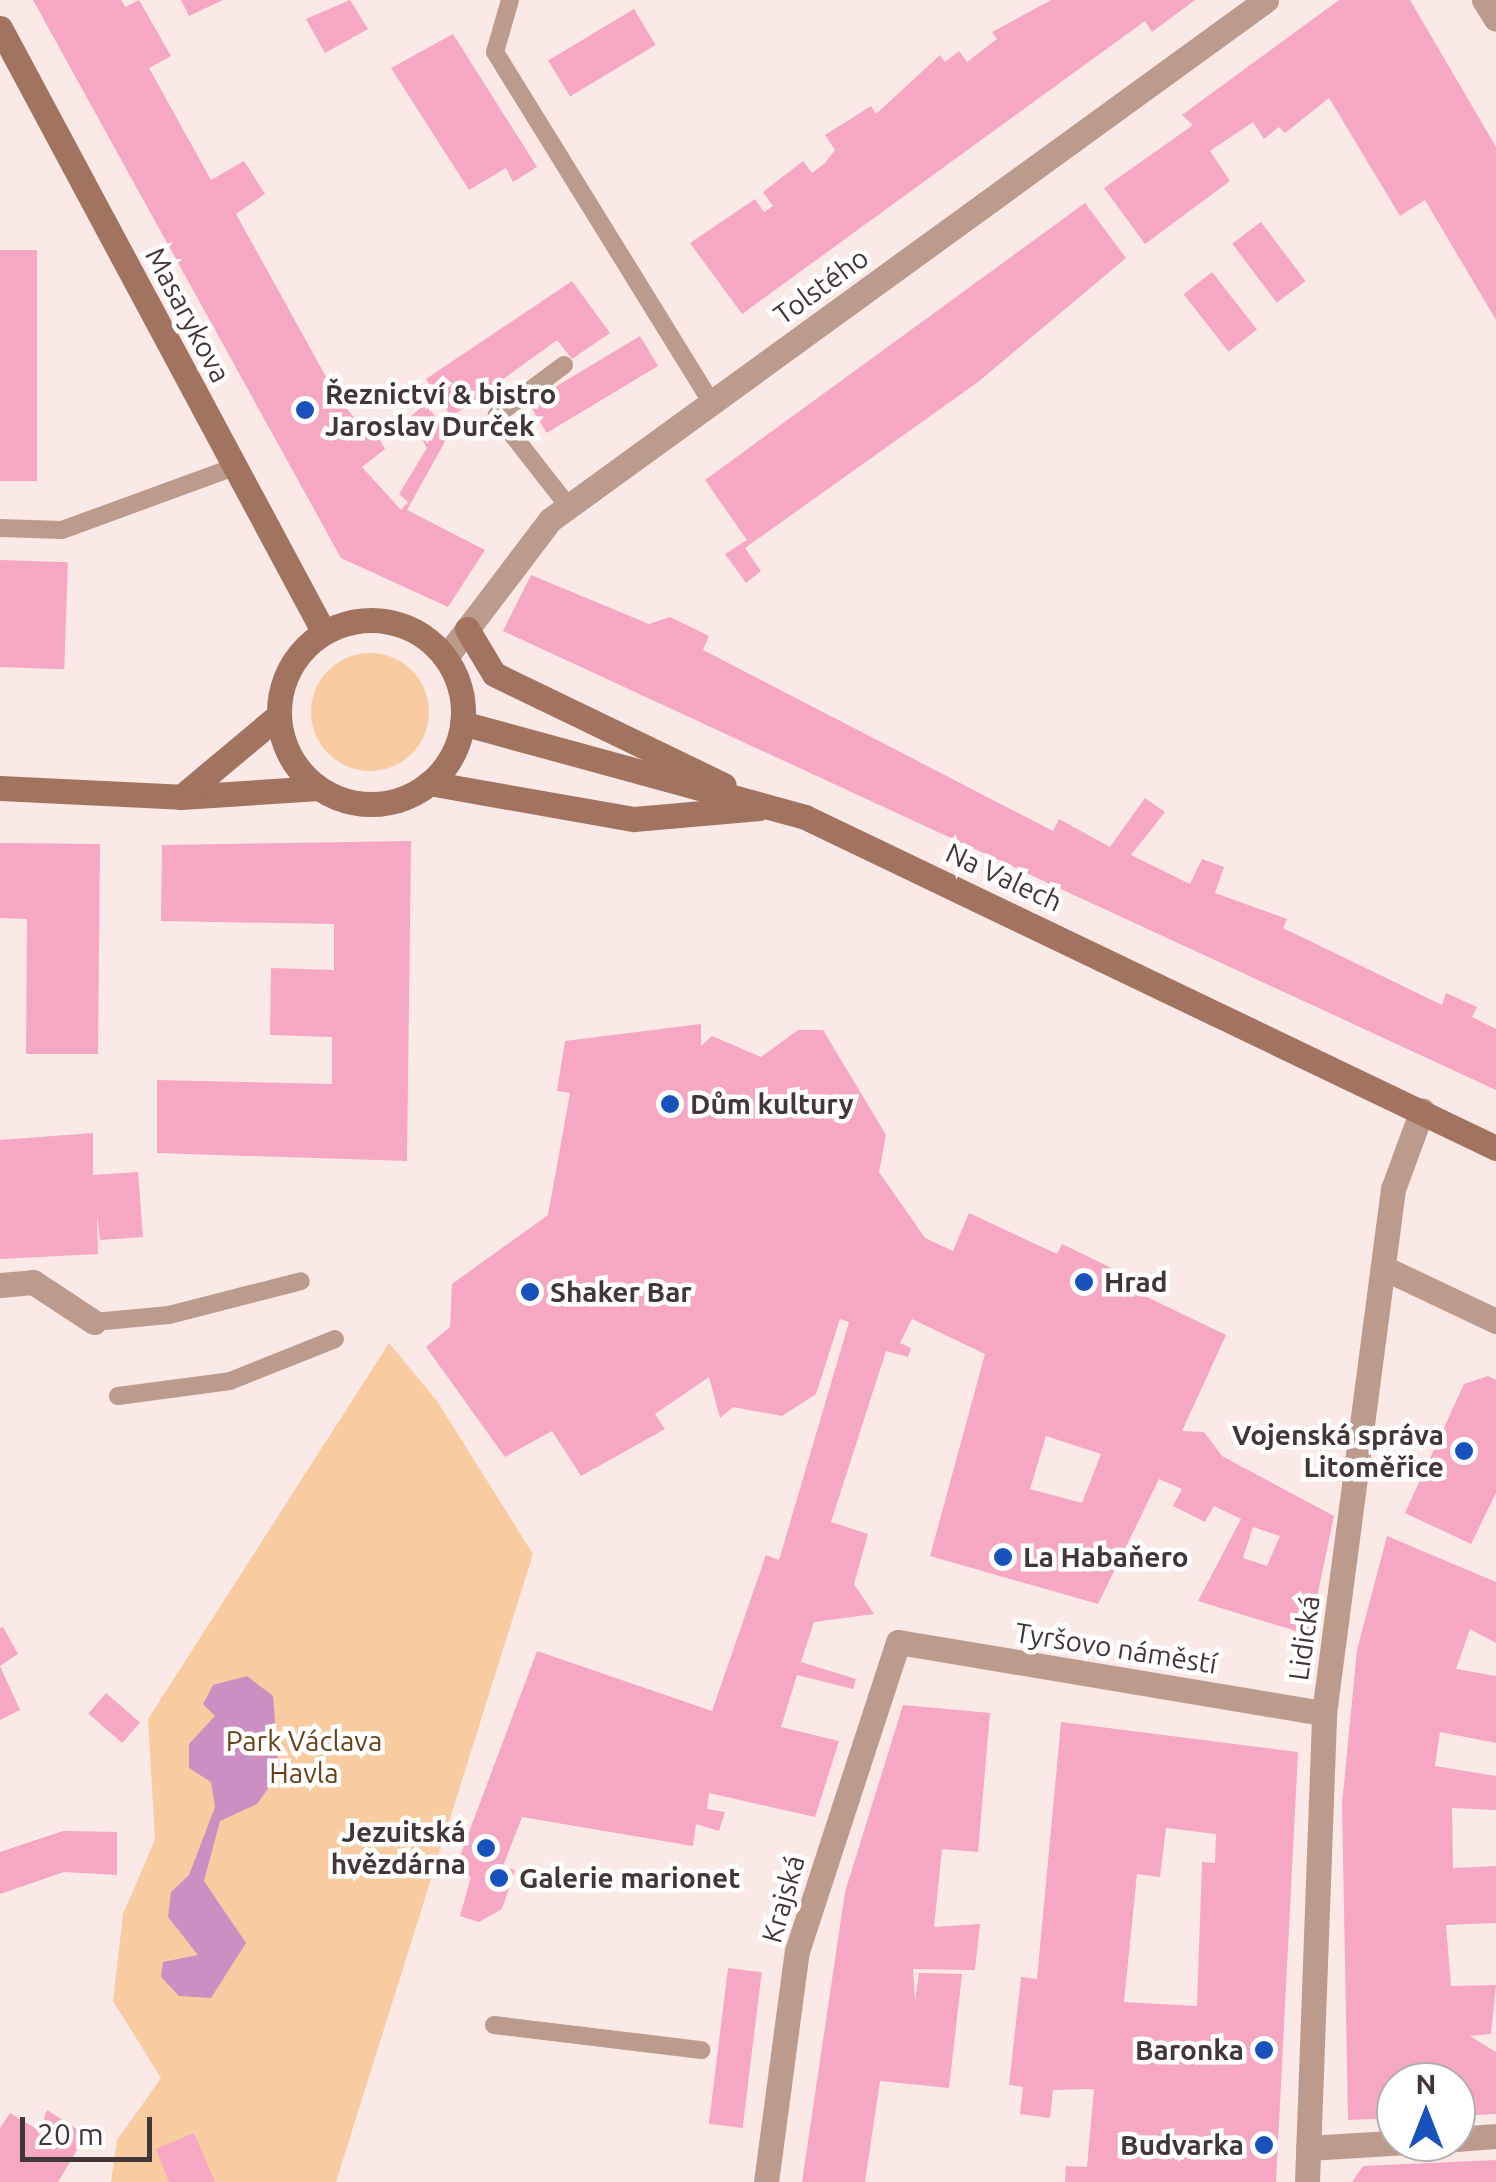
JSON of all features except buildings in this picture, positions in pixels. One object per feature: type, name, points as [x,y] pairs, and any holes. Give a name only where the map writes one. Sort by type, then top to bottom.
[{"type":"main road","name":"Masarykova","points":[[0,28],[323,631]]},
{"type":"main road","points":[[318,788],[296,767],[278,716],[292,660],[323,631],[362,619],[402,624],[446,657],[462,723],[429,783]]},
{"type":"main road","points":[[467,629],[494,674],[769,806]]},
{"type":"main road","points":[[182,797],[278,716]]},
{"type":"main road","name":"Na Valech","points":[[462,723],[769,806],[1496,1148]]},
{"type":"main road","points":[[0,788],[182,797],[318,788],[383,803],[429,783],[634,820],[769,806]]},
{"type":"street","name":"Tolstého","points":[[446,657],[569,507],[1266,0]]},
{"type":"street","points":[[1484,0],[1496,19]]},
{"type":"street","name":"Lidická","points":[[1307,2182],[1324,1714],[1386,1269],[1393,1188],[1422,1110]]},
{"type":"street","points":[[1386,1269],[1496,1321]]},
{"type":"street","points":[[0,1285],[33,1282],[94,1322]]},
{"type":"street","name":"Tyršovo náměstí","points":[[898,1642],[1324,1714]]},
{"type":"street","name":"Krajská","points":[[766,2182],[797,1951],[898,1642]]},
{"type":"street","points":[[1308,2148],[1376,2144]]},
{"type":"lane","points":[[508,0],[494,52],[712,403]]},
{"type":"lane","points":[[564,365],[497,414],[569,507]]},
{"type":"lane","points":[[0,528],[62,530],[234,466]]},
{"type":"lane","points":[[94,1322],[169,1315],[301,1282]]},
{"type":"lane","points":[[118,1396],[230,1381],[335,1338]]},
{"type":"lane","points":[[494,2025],[702,2050]]},
{"type":"green space","points":[[370,653],[403,663],[419,679],[429,712],[419,745],[403,761],[370,771],[337,761],[321,745],[311,712],[321,679],[337,663]]},
{"type":"green space","name":"Park Václava Havla","points":[[389,1343],[437,1401],[533,1554],[336,2182],[111,2182],[117,2140],[161,2078],[113,2001],[123,1914],[155,1840],[148,1719]]},
{"type":"shaded area","points":[[247,1676],[273,1696],[279,1773],[257,1804],[220,1821],[204,1881],[246,1943],[211,1998],[179,1996],[161,1977],[163,1962],[198,1955],[168,1917],[171,1892],[189,1875],[215,1807],[211,1782],[189,1768],[189,1744],[215,1716],[203,1704],[213,1685]]},
{"type":"place","name":"Řeznictví & bistro Jaroslav Durček","points":[[305,410]]},
{"type":"place","name":"Dům kultury","points":[[670,1104]]},
{"type":"place","name":"Hrad","points":[[1084,1282]]},
{"type":"place","name":"Shaker Bar","points":[[530,1292]]},
{"type":"place","name":"Vojenská správa Litoměřice","points":[[1464,1451]]},
{"type":"place","name":"La Habaňero","points":[[1003,1557]]},
{"type":"place","name":"Jezuitská hvězdárna","points":[[486,1848]]},
{"type":"place","name":"Galerie marionet","points":[[499,1878]]},
{"type":"place","name":"Baronka","points":[[1264,2050]]},
{"type":"place","name":"Budvarka","points":[[1264,2145]]}]
